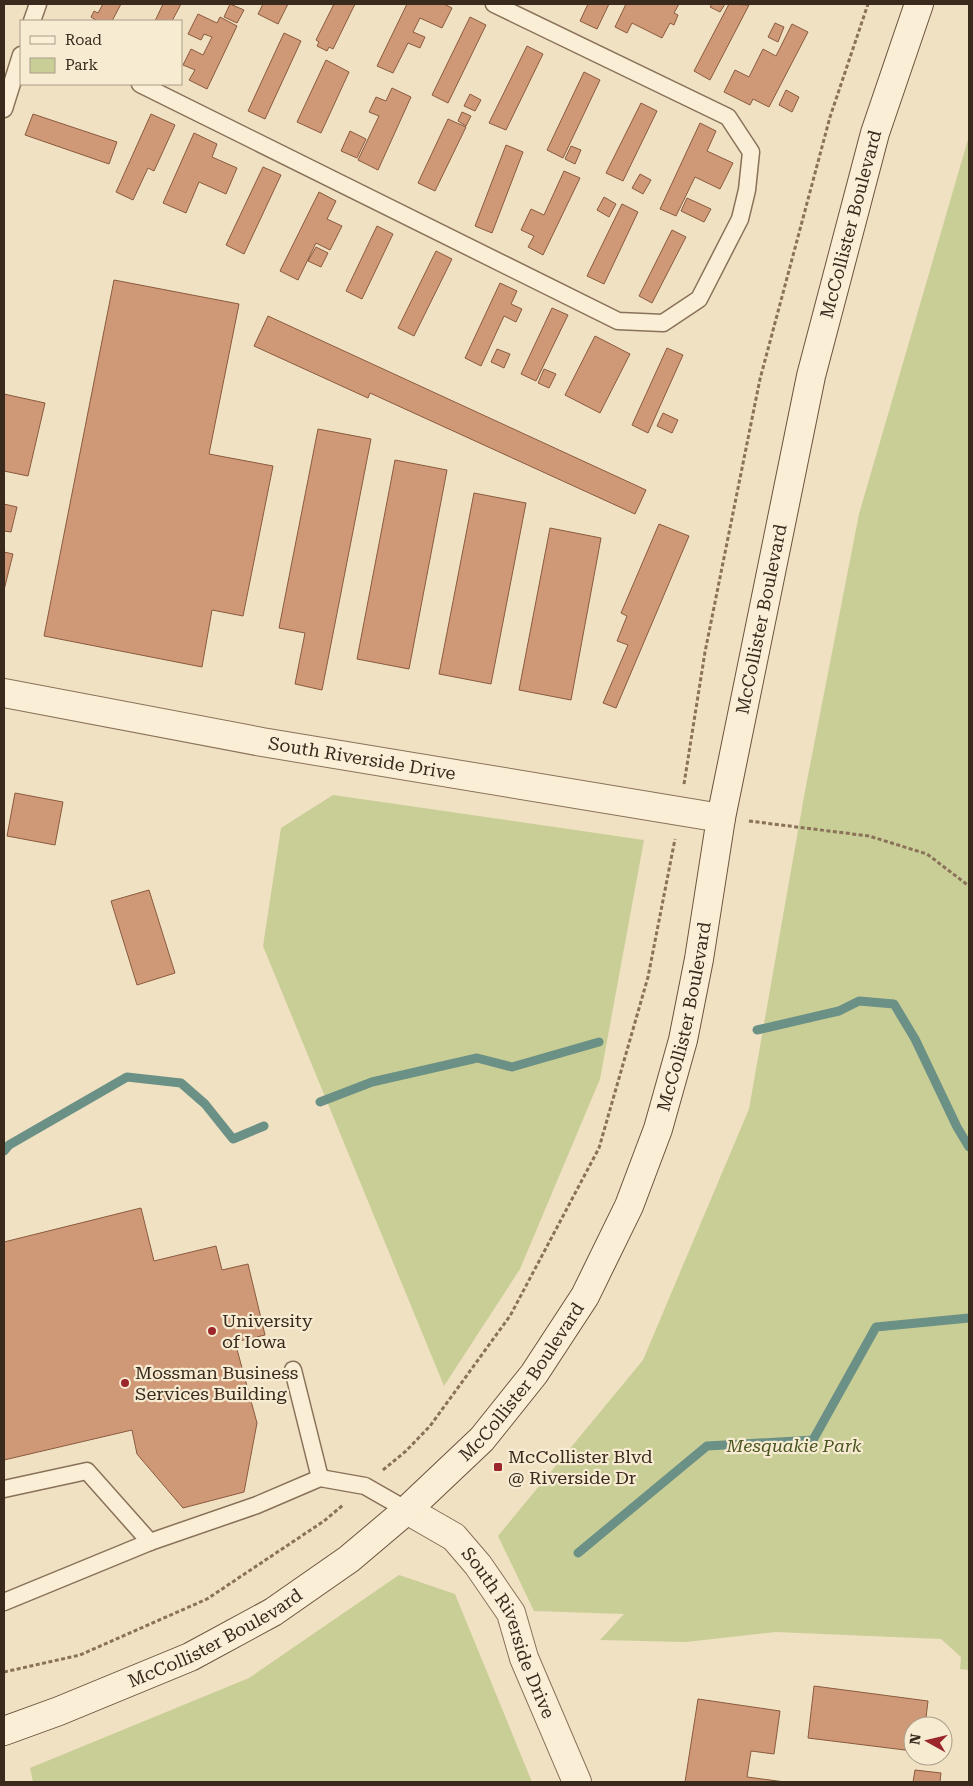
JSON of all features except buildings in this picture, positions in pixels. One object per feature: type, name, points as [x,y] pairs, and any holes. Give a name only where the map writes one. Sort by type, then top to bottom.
[{"type":"main road","name":"McCollister Boulevard","points":[[4,1731],[190,1658],[273,1612],[349,1559],[407,1510],[482,1439],[534,1374],[585,1296],[629,1206],[658,1130],[683,1040],[699,960],[721,818],[811,376],[875,133],[919,4]]},
{"type":"main road","name":"South Riverside Drive","points":[[4,693],[262,742],[721,818]]},
{"type":"main road","name":"South Riverside Drive","points":[[407,1510],[454,1537],[478,1565],[511,1613],[524,1658],[577,1782]]},
{"type":"lane","points":[[32,20],[38,4]]},
{"type":"lane","points":[[142,85],[618,321],[663,323],[699,299],[717,265],[740,219],[747,190],[751,152],[728,117],[494,4]]},
{"type":"lane","points":[[4,109],[20,58]]},
{"type":"lane","points":[[293,1370],[320,1478]]},
{"type":"lane","points":[[4,1489],[87,1471],[150,1542]]},
{"type":"lane","points":[[4,1602],[150,1542],[257,1505],[320,1478],[365,1486],[407,1510]]},
{"type":"path","points":[[4,1672],[80,1655],[207,1599],[324,1522],[406,1451],[430,1426],[510,1316],[599,1148],[648,977],[680,811],[705,652],[760,379],[830,117],[868,4]]},
{"type":"path","points":[[721,818],[869,836],[927,854],[969,886]]},
{"type":"green space","name":"Mesquakie Park","points":[[969,136],[969,1670],[960,1669],[961,1657],[941,1639],[776,1632],[686,1642],[600,1640],[624,1614],[534,1611],[498,1536],[643,1360],[749,1109],[805,791],[859,514]]},
{"type":"green space","points":[[333,795],[644,840],[600,1079],[520,1269],[444,1386],[263,946],[281,828]]},
{"type":"green space","points":[[399,1575],[455,1594],[532,1782],[33,1782],[30,1768],[249,1678]]},
{"type":"waterway","points":[[757,1030],[839,1011],[859,1001],[894,1004],[915,1039],[957,1127],[969,1147]]},
{"type":"waterway","points":[[320,1102],[372,1082],[477,1058],[512,1067],[599,1042]]},
{"type":"waterway","points":[[4,1151],[9,1145],[127,1077],[181,1083],[205,1104],[233,1139],[264,1126]]},
{"type":"waterway","points":[[578,1553],[707,1446],[813,1440],[876,1327],[969,1318]]},
{"type":"place","name":"University of Iowa","points":[[212,1331]]},
{"type":"place","name":"Mossman Business Services Building","points":[[125,1383]]},
{"type":"place","name":"McCollister Blvd @ Riverside Dr","points":[[498,1467]]}]
